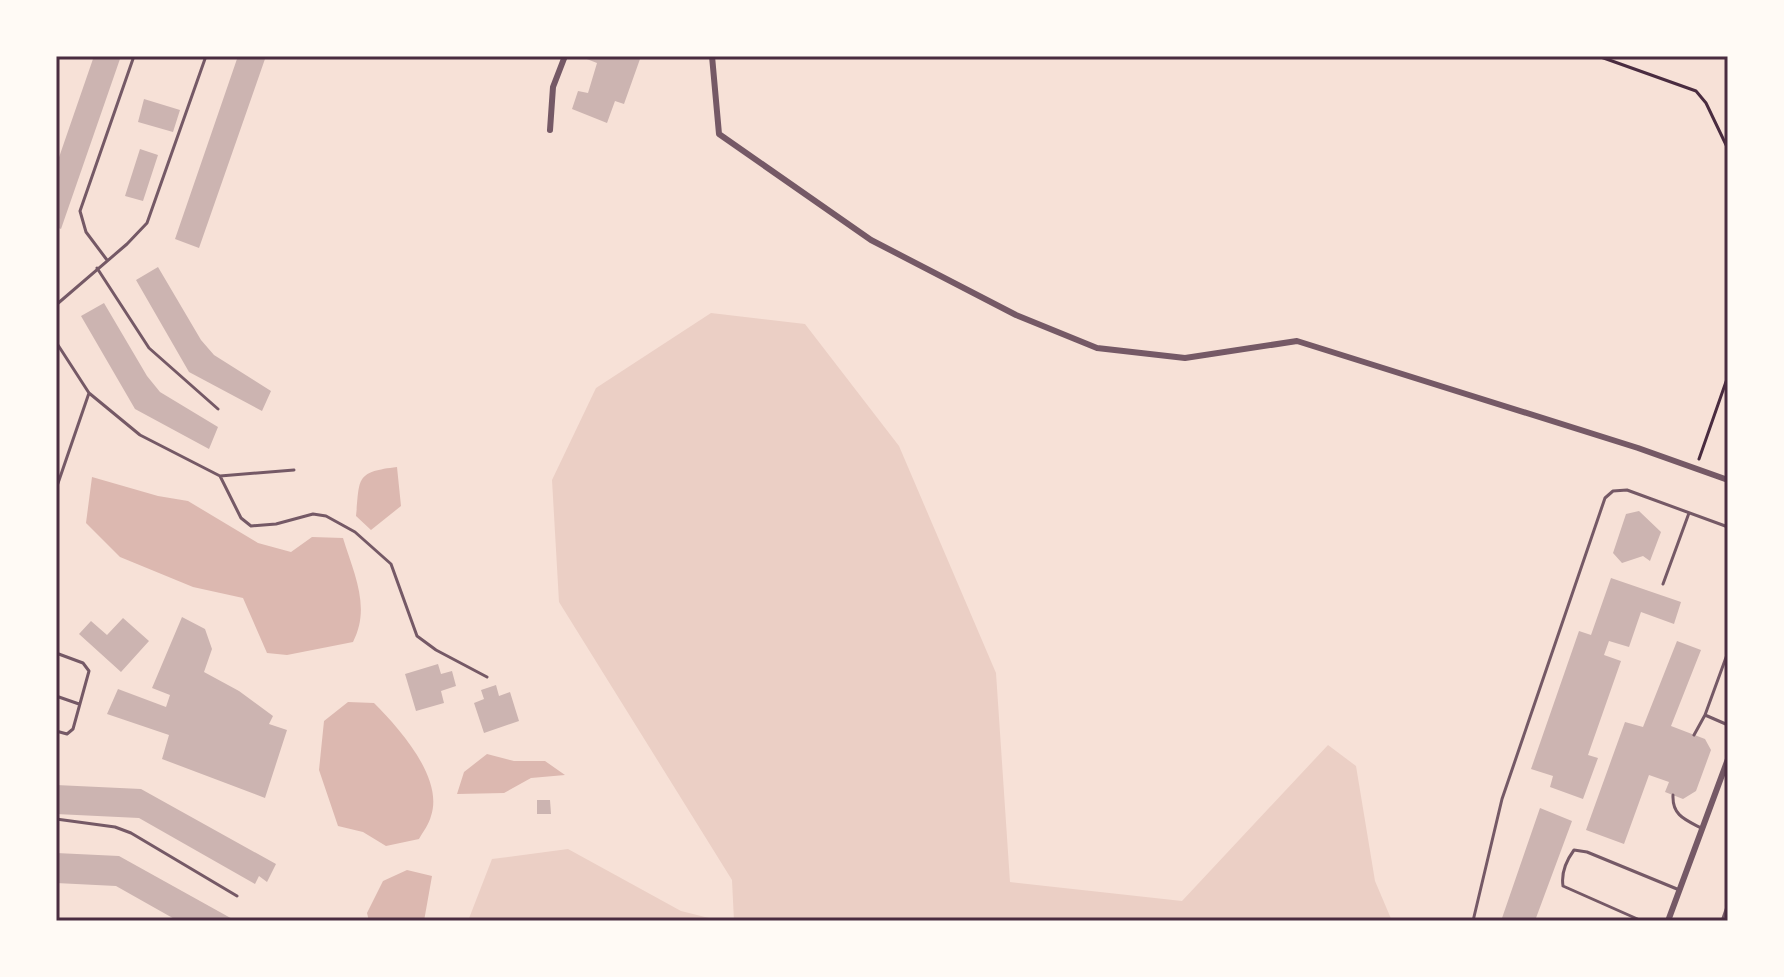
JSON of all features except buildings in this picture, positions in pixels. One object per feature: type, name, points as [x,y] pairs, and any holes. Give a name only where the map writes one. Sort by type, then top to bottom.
[{"type":"street","points":[[550,130],[553,87],[565,56]]},
{"type":"street","points":[[712,56],[719,134],[871,240],[1016,315],[1097,348],[1185,358],[1297,341],[1728,480]]},
{"type":"street","points":[[1668,921],[1726,772],[1728,759]]},
{"type":"lane","points":[[107,261],[86,232],[80,211],[134,56]]},
{"type":"lane","points":[[56,305],[147,223],[206,56]]},
{"type":"lane","points":[[97,268],[149,348],[218,409]]},
{"type":"lane","points":[[56,342],[89,393],[140,435],[220,476],[294,470]]},
{"type":"lane","points":[[56,489],[89,393]]},
{"type":"lane","points":[[220,476],[241,518],[251,526],[276,524],[313,514],[326,516],[355,532],[391,564],[417,636],[436,650],[487,677]]},
{"type":"lane","points":[[1473,921],[1502,799],[1605,498],[1613,491],[1627,490],[1728,527]]},
{"type":"lane","points":[[1663,584],[1689,513]]},
{"type":"lane","points":[[1694,735],[1705,715],[1728,652]]},
{"type":"lane","points":[[56,653],[87,667],[89,671],[70,732],[56,731]]},
{"type":"lane","points":[[56,696],[79,704]]},
{"type":"lane","points":[[1705,715],[1728,725]]},
{"type":"lane","points":[[1673,795],[1673,804],[1679,816],[1703,829]]},
{"type":"lane","points":[[56,819],[115,827],[131,833],[237,896]]},
{"type":"lane","points":[[1642,921],[1563,886],[1567,860],[1574,850],[1587,852],[1681,890]]},
{"type":"lane","points":[[1722,921],[1728,904]]},
{"type":"path","points":[[1598,56],[1696,91],[1706,103],[1728,149]]},
{"type":"path","points":[[1696,468],[1728,376]]},
{"type":"shaded area","points":[[711,313],[805,324],[899,446],[996,673],[1010,882],[1182,901],[1328,745],[1356,766],[1375,881],[1392,921],[734,921],[732,880],[559,602],[552,480],[596,388]]},
{"type":"shaded area","points":[[397,467],[401,506],[371,530],[356,516],[362,479],[373,471]]},
{"type":"shaded area","points":[[92,477],[158,496],[188,501],[258,543],[291,552],[312,537],[343,538],[361,603],[361,616],[353,642],[287,655],[267,653],[243,598],[193,587],[120,557],[86,523]]},
{"type":"shaded area","points":[[348,702],[374,703],[406,740],[425,770],[433,801],[430,819],[419,839],[386,846],[363,832],[338,826],[319,770],[324,721]]},
{"type":"shaded area","points":[[487,754],[514,761],[545,761],[565,775],[531,778],[504,793],[457,794],[464,772]]},
{"type":"shaded area","points":[[568,849],[681,911],[721,921],[468,921],[492,859]]},
{"type":"shaded area","points":[[407,870],[432,876],[424,921],[369,921],[367,913],[383,881]]}]
